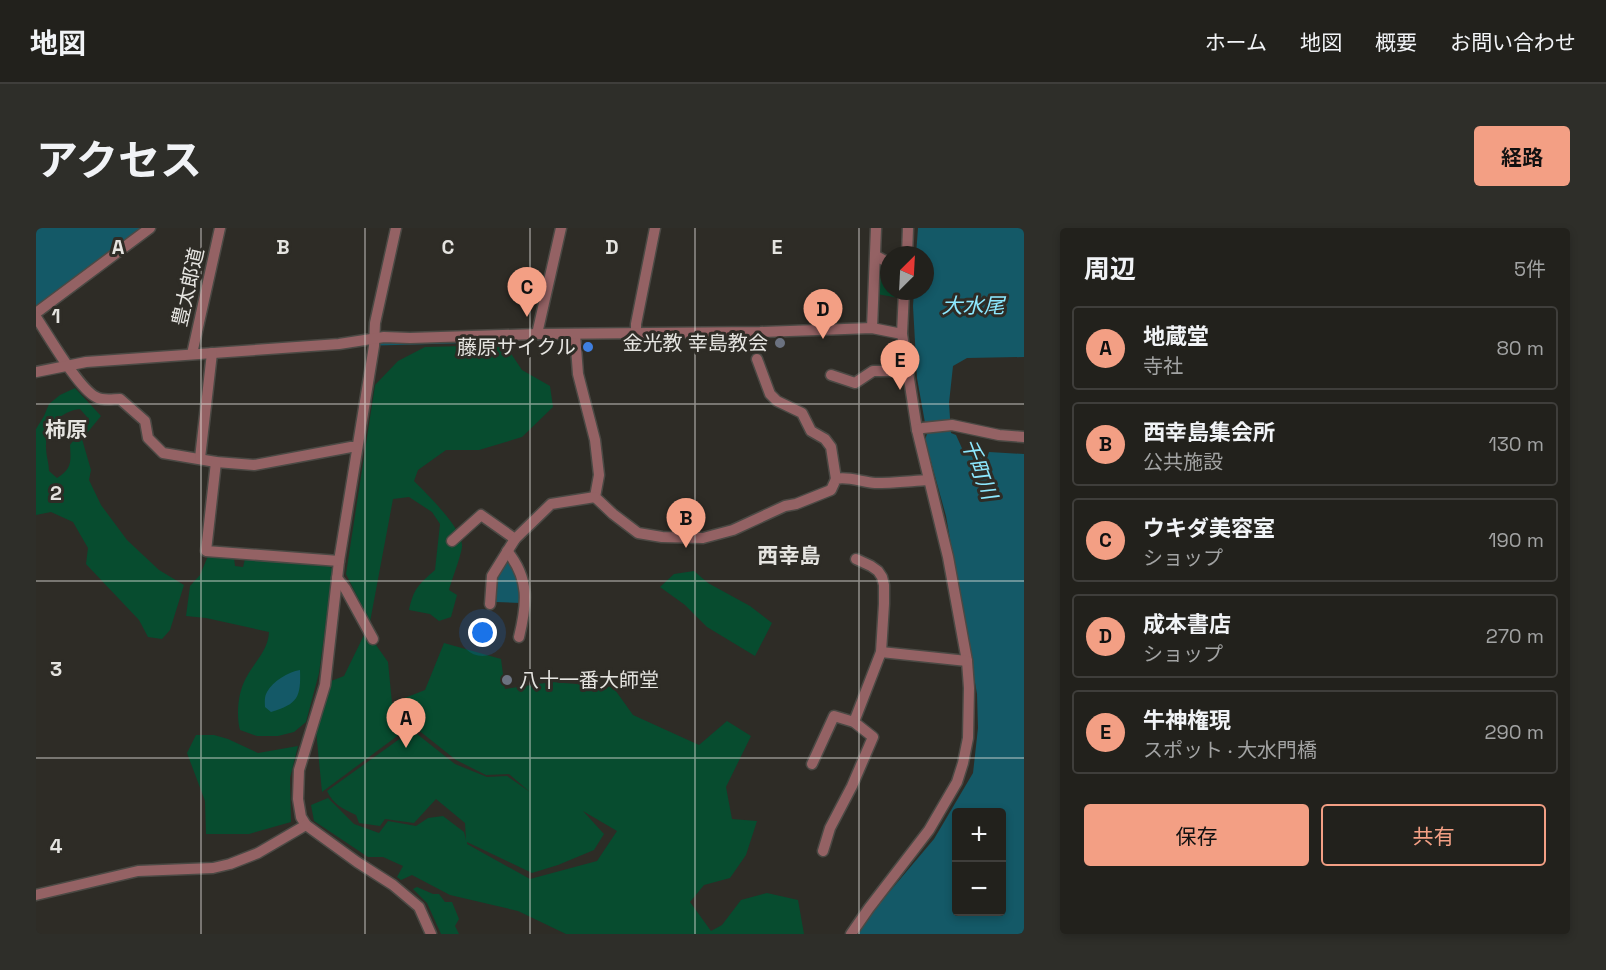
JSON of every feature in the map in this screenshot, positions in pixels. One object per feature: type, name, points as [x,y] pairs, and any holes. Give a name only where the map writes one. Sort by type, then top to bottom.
[{"type":"street","points":[[150,228],[36,315],[88,392],[98,399],[120,399],[146,421],[148,438],[163,453],[216,462],[254,465],[357,447]]},
{"type":"street","name":"豊太郎道","points":[[192,354],[220,228]]},
{"type":"street","points":[[396,228],[375,323],[374,342],[339,561],[325,685],[299,770],[298,799],[301,817],[306,825],[393,885],[419,907],[431,934]]},
{"type":"street","points":[[537,334],[561,228]]},
{"type":"street","points":[[636,333],[655,228]]},
{"type":"street","points":[[872,328],[876,228]]},
{"type":"street","points":[[908,246],[909,228]]},
{"type":"street","points":[[876,256],[880,258]]},
{"type":"street","points":[[851,934],[926,836],[957,782],[968,738],[967,661],[948,557],[928,480],[907,371],[903,333],[903,300]]},
{"type":"street","points":[[36,372],[86,362],[339,344],[537,334],[760,332],[872,328],[903,333]]},
{"type":"street","points":[[575,334],[578,374],[595,440],[599,475],[595,497]]},
{"type":"street","points":[[200,458],[212,353]]},
{"type":"street","points":[[595,497],[613,514],[638,532],[662,537],[704,538],[733,530],[785,506],[831,490],[836,479],[831,447],[811,431],[802,413],[777,401],[770,394],[757,359]]},
{"type":"street","points":[[831,375],[855,383],[873,371],[907,371]]},
{"type":"street","points":[[920,429],[952,425],[999,435],[1024,436]]},
{"type":"street","points":[[216,462],[206,551],[339,561]]},
{"type":"street","points":[[836,479],[842,477],[859,482],[876,483],[928,480]]},
{"type":"street","points":[[490,604],[492,576],[515,539],[551,504],[595,497]]},
{"type":"street","points":[[452,541],[481,515],[515,539]]},
{"type":"street","points":[[507,551],[517,563],[525,598],[519,638]]},
{"type":"street","points":[[854,722],[881,652],[884,604],[882,577],[871,566],[856,559]]},
{"type":"street","points":[[337,578],[345,588],[373,639]]},
{"type":"street","points":[[881,652],[967,661]]},
{"type":"street","points":[[812,764],[834,716],[854,722],[873,737],[852,786],[830,828],[823,850]]},
{"type":"street","points":[[36,895],[138,871],[213,868],[230,864],[258,853],[306,825]]},
{"type":"green space","points":[[879,261],[880,295],[877,294]]},
{"type":"green space","points":[[506,346],[522,370],[550,386],[553,407],[522,437],[479,450],[446,450],[418,470],[414,481],[442,511],[456,530],[462,545],[449,590],[457,595],[451,617],[439,621],[430,614],[409,610],[418,587],[435,570],[440,524],[432,512],[409,497],[393,499],[370,622],[346,574],[375,385],[398,361],[425,347]]},
{"type":"green space","points":[[75,388],[101,416],[87,433],[81,431],[87,424],[87,417],[80,409],[67,413],[56,421],[46,440],[49,471],[57,478],[66,471],[70,461],[70,445],[77,436],[82,439],[91,470],[89,480],[101,505],[127,540],[159,570],[184,585],[170,630],[162,639],[148,637],[139,620],[86,564],[88,548],[73,522],[51,512],[36,515],[36,429],[49,404],[60,395]]},
{"type":"green space","points":[[208,556],[234,558],[235,566],[243,567],[245,559],[327,565],[333,569],[319,673],[306,722],[294,732],[278,736],[257,736],[240,730],[238,711],[241,690],[264,650],[269,632],[206,618],[186,616],[190,586],[200,575]]},
{"type":"green space","points":[[694,571],[708,583],[750,606],[772,623],[755,656],[707,627],[685,605],[660,587],[674,574]]},
{"type":"green space","points":[[364,635],[376,645],[388,662],[392,703],[425,690],[444,643],[501,659],[505,689],[552,682],[613,687],[633,715],[699,745],[727,721],[751,736],[726,787],[732,819],[757,821],[746,855],[730,878],[704,885],[690,902],[711,931],[722,925],[741,900],[767,893],[798,900],[804,934],[566,934],[518,911],[450,895],[412,875],[401,880],[397,877],[403,866],[383,857],[368,857],[314,821],[311,805],[328,798],[354,824],[379,833],[388,821],[416,826],[428,818],[443,816],[464,832],[466,840],[465,823],[436,799],[414,823],[385,819],[380,826],[359,823],[356,815],[339,806],[327,791],[412,730],[455,764],[487,777],[507,776],[530,792],[509,774],[486,775],[456,760],[412,725],[322,792],[316,730],[331,681],[344,676]],"holes":[[[583,811],[617,831],[597,861],[530,879],[467,844],[467,842],[532,873],[594,850],[604,834]]]},
{"type":"green space","points":[[196,735],[214,735],[228,739],[258,753],[298,746],[290,778],[291,822],[249,834],[206,834],[205,801],[187,753]]},
{"type":"green space","points":[[417,887],[433,894],[439,894],[445,902],[452,902],[459,919],[455,926],[459,934],[441,934],[427,903],[413,889]]},
{"type":"water","points":[[36,228],[143,228],[36,308]]},
{"type":"water","points":[[918,228],[1024,228],[1024,357],[967,358],[953,366],[949,403],[951,433],[956,435],[965,455],[987,458],[989,452],[1024,454],[1024,934],[859,934],[863,923],[934,839],[952,809],[952,916],[1006,916],[1006,808],[952,808],[973,773],[978,728],[977,694],[946,516],[925,440],[927,434],[917,378],[913,300],[934,300],[934,246],[917,246]]},
{"type":"water","points":[[506,558],[515,574],[521,603],[496,602],[498,576]]},
{"type":"water","points":[[300,670],[300,687],[296,698],[287,706],[271,712],[265,707],[265,696],[270,688],[281,678]]},
{"type":"waterway","points":[[377,344],[489,341]]},
{"type":"place","name":"ウキダ美容室","points":[[527,317]]},
{"type":"place","name":"成本書店","points":[[823,339]]},
{"type":"place","name":"金光教 幸島教会","points":[[780,343]]},
{"type":"place","name":"藤原サイクル","points":[[588,347]]},
{"type":"place","name":"牛神権現","points":[[900,390]]},
{"type":"place","name":"西幸島集会所","points":[[686,548]]},
{"type":"place","name":"八十一番大師堂","points":[[507,680]]},
{"type":"place","name":"地蔵堂","points":[[406,748]]},
{"type":"district","name":"柿原","points":[[66,430]]},
{"type":"district","name":"西幸島","points":[[789,556]]},
{"type":"water label","name":"大水尾","points":[[973,306]]},
{"type":"water label","name":"千町川","points":[[979,469]]}]
